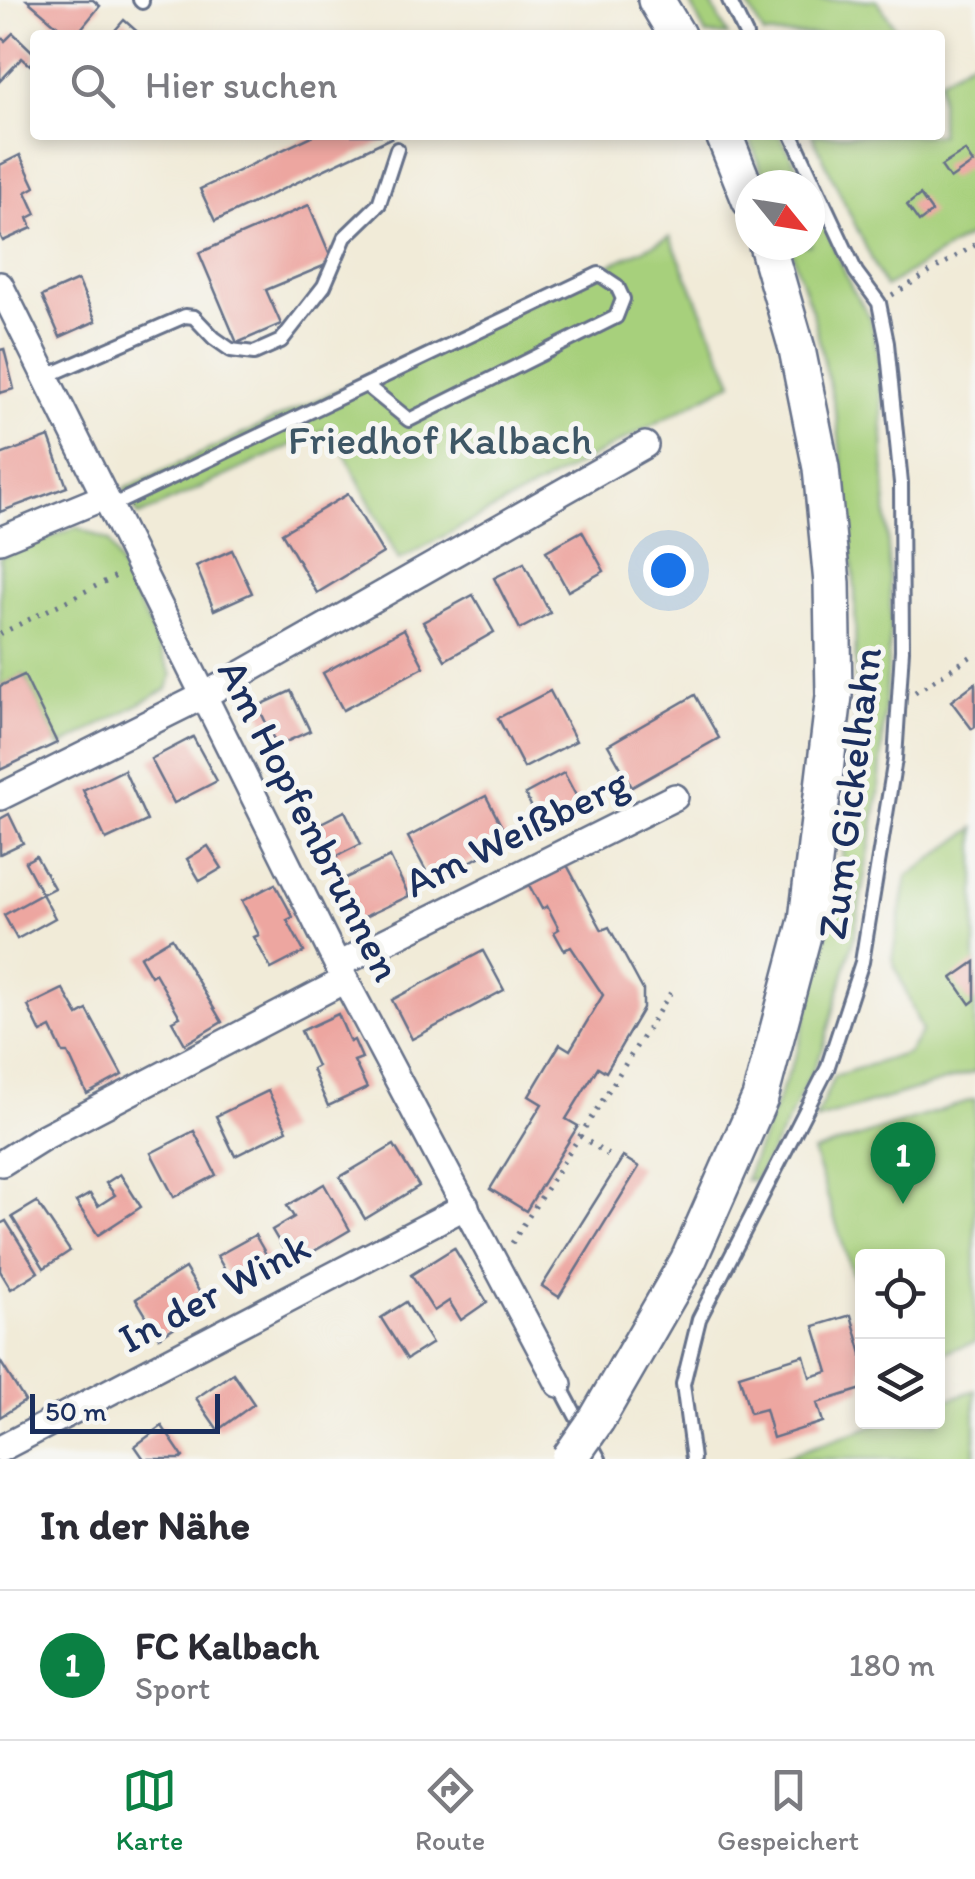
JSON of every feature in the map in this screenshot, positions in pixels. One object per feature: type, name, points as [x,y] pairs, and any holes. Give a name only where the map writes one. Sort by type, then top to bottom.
[{"type":"main road","points":[[656,0],[673,30]]},
{"type":"main road","points":[[726,140],[738,170]]},
{"type":"main road","points":[[569,1459],[688,1262],[760,1098],[808,920],[834,696],[832,583],[821,468],[797,348],[771,260]]},
{"type":"street","name":"Am Hopfenbrunnen","points":[[3,301],[341,973],[558,1384]]},
{"type":"street","points":[[0,797],[203,696],[645,445]]},
{"type":"street","points":[[0,540],[106,502]]},
{"type":"street","name":"Am Weißberg","points":[[2,1162],[341,973],[676,797]]},
{"type":"street","name":"In der Wink","points":[[0,1450],[466,1206]]},
{"type":"lane","points":[[729,0],[744,30]]},
{"type":"lane","name":"Zum Gickelhahn","points":[[693,1459],[684,1384],[698,1318],[826,1069],[862,962],[896,759],[901,483],[887,343],[879,302],[856,272],[794,140]]},
{"type":"lane","points":[[44,377],[185,316],[194,316],[222,344],[241,352],[254,353],[281,341],[324,286],[345,237],[379,204],[397,149]]},
{"type":"lane","points":[[106,502],[599,274],[617,286],[623,299],[616,317],[409,420],[366,385]]},
{"type":"lane","points":[[558,1384],[598,1459]]},
{"type":"path","points":[[879,302],[975,245]]},
{"type":"path","points":[[0,634],[122,573],[141,570]]},
{"type":"path","points":[[899,690],[918,692],[975,654]]},
{"type":"path","points":[[508,1250],[671,992]]},
{"type":"path","points":[[580,1136],[608,1155]]},
{"type":"green space","points":[[689,0],[709,0],[725,30],[704,30]]},
{"type":"green space","points":[[745,0],[877,0],[897,30],[761,30]]},
{"type":"green space","points":[[975,58],[975,232],[885,287],[814,140],[945,140],[945,77]]},
{"type":"green space","points":[[750,140],[783,140],[799,170],[761,170]]},
{"type":"green space","points":[[825,226],[852,289],[870,317],[880,361],[891,618],[879,792],[855,933],[823,1049],[755,1180],[745,1180],[797,1052],[838,889],[856,753],[855,589],[837,418],[813,314],[794,260],[825,260]]},
{"type":"green space","name":"Friedhof Kalbach","points":[[670,237],[733,382],[399,560],[331,427],[139,516],[124,489]]},
{"type":"green space","points":[[77,527],[109,541],[172,675],[167,689],[59,747],[24,675],[0,686],[0,557]]},
{"type":"green space","points":[[975,828],[975,1072],[815,1120],[834,1076],[908,1053],[922,1031],[892,959],[907,877]]},
{"type":"green space","points":[[975,1099],[975,1342],[945,1352],[945,1249],[855,1249],[855,1282],[813,1152]]},
{"type":"green space","points":[[975,1390],[975,1459],[778,1459],[865,1429],[945,1429],[945,1401]]},
{"type":"building","points":[[27,0],[93,0],[100,6],[80,30],[62,30]]},
{"type":"building","points":[[124,20],[135,30],[115,30]]},
{"type":"building","points":[[13,33],[30,49],[30,65],[22,58],[0,81],[0,36],[5,41]]},
{"type":"building","points":[[303,140],[386,140],[215,221],[200,189]]},
{"type":"building","points":[[965,151],[973,163],[950,179],[941,166]]},
{"type":"building","points":[[20,155],[35,187],[26,192],[36,214],[28,218],[32,228],[3,241],[0,165]]},
{"type":"building","points":[[920,195],[932,212],[919,222],[907,205]]},
{"type":"building","points":[[309,205],[333,262],[266,290],[281,324],[237,343],[199,253]]},
{"type":"building","points":[[78,280],[96,321],[60,337],[42,296]]},
{"type":"building","points":[[4,349],[14,389],[0,393],[0,350]]},
{"type":"building","points":[[49,437],[67,487],[0,512],[0,455]]},
{"type":"building","points":[[348,494],[383,553],[317,593],[282,533]]},
{"type":"building","points":[[582,531],[604,571],[568,591],[546,551]]},
{"type":"building","points":[[232,550],[252,593],[214,610],[196,566]]},
{"type":"building","points":[[524,563],[550,613],[520,629],[494,578]]},
{"type":"building","points":[[473,595],[494,632],[445,660],[423,622]]},
{"type":"building","points":[[404,629],[424,667],[343,710],[323,673]]},
{"type":"building","points":[[24,675],[57,743],[0,770],[0,686]]},
{"type":"building","points":[[975,683],[975,727],[972,729],[951,701]]},
{"type":"building","points":[[291,691],[310,731],[277,746],[258,706]]},
{"type":"building","points":[[550,691],[576,741],[524,768],[498,718]]},
{"type":"building","points":[[695,695],[719,738],[632,787],[608,745]]},
{"type":"building","points":[[193,737],[217,781],[174,803],[151,759]]},
{"type":"building","points":[[124,770],[147,821],[106,840],[83,790]]},
{"type":"building","points":[[564,773],[581,805],[541,825],[525,794]]},
{"type":"building","points":[[486,796],[509,841],[432,882],[408,837]]},
{"type":"building","points":[[345,811],[361,844],[327,861],[311,828]]},
{"type":"building","points":[[9,814],[23,843],[0,854],[0,819]]},
{"type":"building","points":[[208,846],[222,868],[200,881],[187,859]]},
{"type":"building","points":[[36,856],[54,888],[42,894],[25,862]]},
{"type":"building","points":[[390,857],[409,896],[356,921],[337,882]]},
{"type":"building","points":[[567,865],[602,930],[609,927],[643,990],[643,1009],[606,1072],[598,1067],[566,1119],[578,1126],[526,1211],[490,1189],[542,1104],[529,1096],[560,1044],[570,1050],[603,995],[571,947],[564,950],[547,906],[542,909],[529,885]]},
{"type":"building","points":[[275,884],[293,917],[287,920],[304,952],[271,969],[254,937],[259,935],[242,901]]},
{"type":"building","points":[[42,894],[55,918],[17,939],[4,915]]},
{"type":"building","points":[[172,938],[222,1022],[185,1044],[172,1021],[180,1017],[155,973],[151,976],[140,957]]},
{"type":"building","points":[[483,951],[504,990],[412,1039],[392,1000]]},
{"type":"building","points":[[975,962],[975,1000],[970,1004],[952,978]]},
{"type":"building","points":[[63,989],[78,1015],[87,1010],[122,1075],[87,1094],[68,1053],[63,1053],[51,1028],[41,1033],[28,1006]]},
{"type":"building","points":[[338,1014],[362,1058],[354,1061],[367,1088],[328,1106],[312,1069],[317,1066],[301,1031]]},
{"type":"building","points":[[268,1091],[287,1130],[235,1156],[216,1116]]},
{"type":"building","points":[[194,1131],[216,1175],[174,1197],[151,1153]]},
{"type":"building","points":[[394,1145],[419,1186],[365,1219],[340,1177]]},
{"type":"building","points":[[623,1157],[639,1167],[559,1297],[542,1286]]},
{"type":"building","points":[[120,1174],[141,1207],[98,1235],[76,1202],[90,1194],[98,1206],[115,1195],[106,1183]]},
{"type":"building","points":[[324,1184],[350,1230],[292,1264],[272,1230],[294,1217],[287,1206]]},
{"type":"building","points":[[37,1202],[70,1251],[44,1268],[12,1217]]},
{"type":"building","points":[[6,1221],[38,1272],[11,1289],[0,1271],[0,1224]]},
{"type":"building","points":[[255,1235],[275,1270],[237,1291],[217,1256]]},
{"type":"building","points":[[454,1248],[487,1302],[461,1320],[449,1301],[434,1311],[411,1275]]},
{"type":"building","points":[[185,1268],[208,1306],[159,1337],[136,1299]]},
{"type":"building","points":[[406,1302],[432,1343],[407,1359],[381,1318]]},
{"type":"building","points":[[851,1315],[855,1329],[855,1391],[817,1403],[823,1422],[773,1438],[765,1409],[750,1413],[739,1375],[804,1355],[810,1377],[828,1372],[814,1326]]},
{"type":"building","points":[[0,1361],[25,1401],[0,1417]]},
{"type":"building","points":[[233,1373],[254,1404],[218,1430],[196,1398]]},
{"type":"building","points":[[162,1426],[181,1459],[144,1459],[135,1446]]},
{"type":"place","name":"FC Kalbach","points":[[903,1204]]}]
